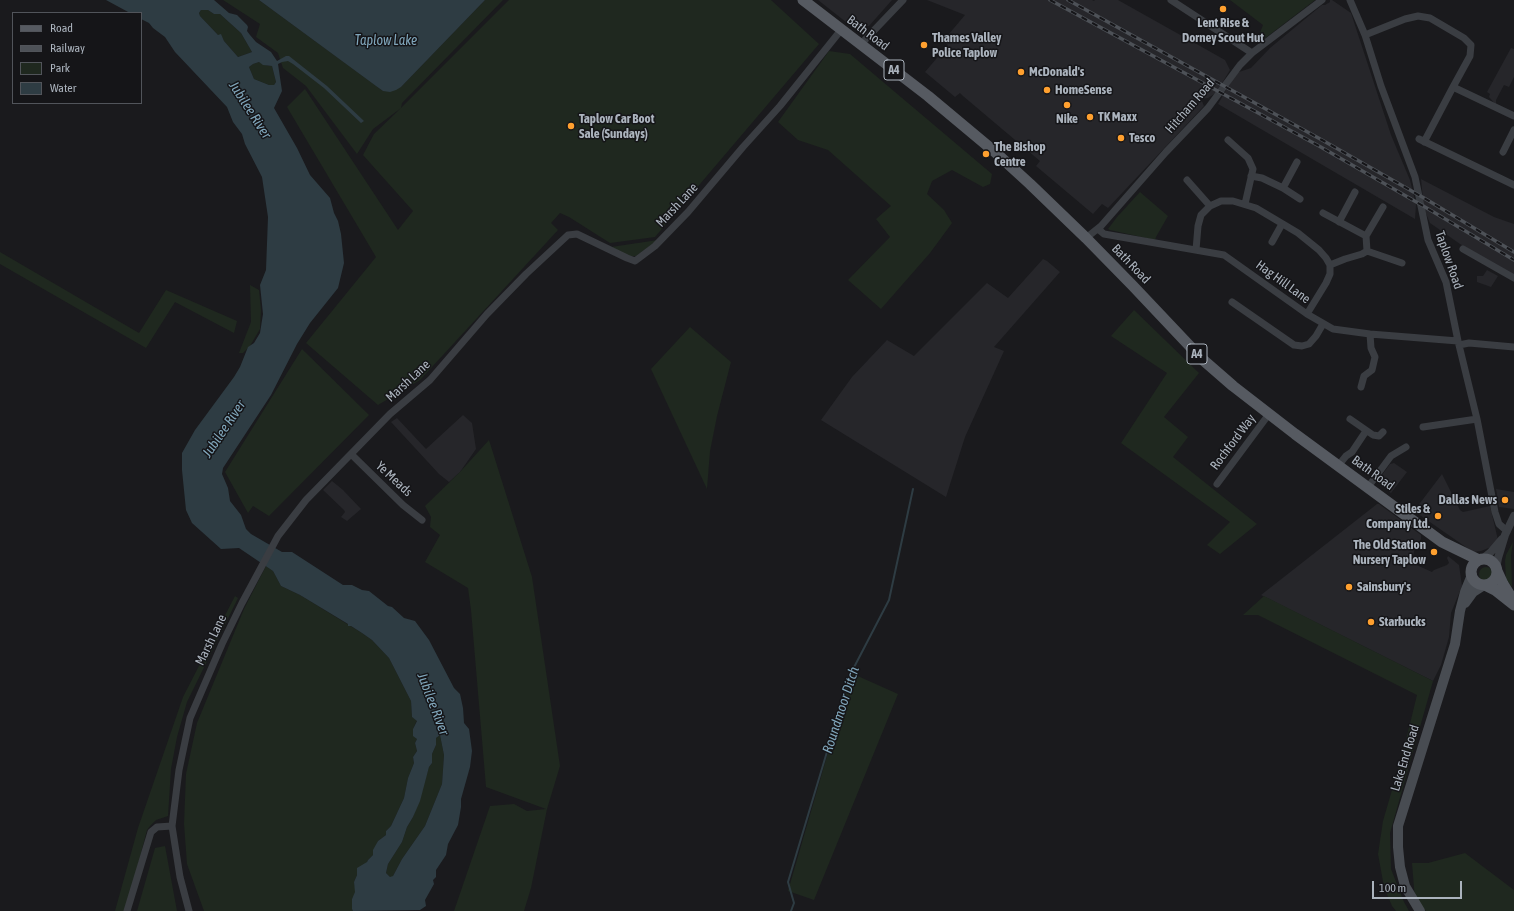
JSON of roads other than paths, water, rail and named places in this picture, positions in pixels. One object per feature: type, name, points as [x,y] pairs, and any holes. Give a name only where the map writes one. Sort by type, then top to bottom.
[{"type":"main road","name":"Bath Road","points":[[803,0],[928,96],[995,152],[1086,238],[1202,360],[1269,414],[1442,542],[1465,564],[1471,574]]},
{"type":"main road","name":"Bath Road","points":[[1442,542],[1480,560]]},
{"type":"main road","points":[[1514,601],[1503,584],[1495,566],[1490,561],[1480,560],[1473,566],[1471,574],[1476,582],[1495,590],[1514,605]]},
{"type":"main road","points":[[1484,585],[1494,580],[1496,570]]},
{"type":"main road","name":"Lake End Road","points":[[1420,911],[1405,886],[1400,867],[1398,826],[1455,644],[1460,611],[1471,574]]},
{"type":"main road","name":"Lake End Road","points":[[1460,611],[1473,592],[1484,585]]},
{"type":"street","points":[[861,44],[903,0]]},
{"type":"street","points":[[1171,0],[1252,53]]},
{"type":"street","name":"Hitcham Road","points":[[1086,238],[1098,229],[1115,211],[1166,152],[1208,108],[1237,68],[1252,53],[1322,0]]},
{"type":"street","name":"Taplow Road","points":[[1350,0],[1365,35],[1381,86],[1415,177],[1428,240],[1446,282],[1458,343],[1477,419],[1495,512],[1499,524],[1506,533]]},
{"type":"street","points":[[1365,35],[1405,19],[1418,16],[1430,18],[1464,38],[1471,45],[1470,56],[1421,141],[1514,185]]},
{"type":"street","name":"Marsh Lane","points":[[189,911],[180,877],[172,826],[179,770],[190,718],[210,669],[278,536],[306,500],[390,414],[430,380],[487,314],[526,274],[568,235],[577,234],[635,261],[655,246],[688,212],[780,106],[841,30]]},
{"type":"street","points":[[1453,87],[1514,116]]},
{"type":"street","points":[[1503,152],[1514,130]]},
{"type":"street","points":[[1228,140],[1248,158],[1253,169],[1245,204]]},
{"type":"street","points":[[1283,188],[1297,162]]},
{"type":"street","points":[[1251,176],[1262,178],[1283,188],[1300,199]]},
{"type":"street","points":[[1187,180],[1210,206]]},
{"type":"street","points":[[1339,222],[1355,192]]},
{"type":"street","points":[[1196,250],[1198,226],[1201,215],[1210,206],[1221,201],[1233,201],[1256,208],[1298,233],[1319,250],[1330,265],[1330,274],[1326,283],[1307,314]]},
{"type":"street","points":[[1367,251],[1366,236],[1383,207]]},
{"type":"street","points":[[1323,214],[1366,236]]},
{"type":"street","points":[[1272,242],[1282,224]]},
{"type":"street","name":"Hag Hill Lane","points":[[1098,229],[1104,234],[1224,255],[1307,314],[1333,329],[1458,343],[1514,347]]},
{"type":"street","points":[[1463,249],[1514,278]]},
{"type":"street","points":[[1330,265],[1367,251],[1402,262]]},
{"type":"street","points":[[1232,302],[1294,345],[1302,346],[1309,344],[1323,324]]},
{"type":"street","points":[[1361,387],[1364,376],[1372,370],[1375,356],[1371,348],[1370,334]]},
{"type":"street","name":"Rochford Way","points":[[1217,484],[1269,414]]},
{"type":"street","points":[[1350,419],[1373,435],[1378,436],[1382,432]]},
{"type":"street","points":[[1423,427],[1477,419]]},
{"type":"street","points":[[1338,466],[1346,456],[1352,452],[1366,431]]},
{"type":"street","points":[[1368,487],[1392,456],[1406,447]]},
{"type":"street","name":"Ye Meads","points":[[351,454],[403,505],[422,520]]},
{"type":"street","points":[[1496,570],[1498,558],[1506,533],[1514,516]]},
{"type":"street","points":[[1480,560],[1490,553],[1506,533]]},
{"type":"street","points":[[127,911],[151,832],[157,827],[172,826]]},
{"type":"water","name":"Jubilee River","points":[[106,0],[214,0],[229,13],[237,15],[247,25],[247,31],[256,42],[271,52],[277,61],[289,56],[327,86],[364,121],[361,123],[324,88],[293,64],[288,61],[278,64],[282,91],[274,108],[297,148],[310,175],[330,198],[341,234],[344,263],[338,288],[310,323],[297,344],[271,395],[223,468],[222,474],[228,488],[230,501],[241,515],[246,529],[251,534],[282,552],[292,552],[343,585],[352,585],[362,590],[369,591],[388,606],[392,607],[404,618],[415,621],[429,640],[454,688],[460,694],[464,723],[469,729],[472,751],[470,767],[461,799],[458,825],[448,844],[446,855],[436,870],[436,877],[433,880],[434,884],[425,900],[426,906],[420,910],[353,911],[352,909],[352,899],[355,892],[354,882],[357,875],[357,868],[367,862],[373,855],[373,850],[378,841],[386,835],[386,831],[391,826],[404,798],[408,778],[414,763],[413,757],[417,751],[415,743],[417,739],[413,736],[413,729],[417,721],[412,717],[411,701],[389,658],[372,640],[362,633],[351,626],[348,626],[348,624],[300,595],[281,586],[273,571],[239,548],[221,549],[192,523],[186,510],[182,453],[195,430],[234,377],[240,367],[248,347],[254,343],[260,333],[263,314],[260,285],[266,270],[268,217],[262,177],[245,144],[242,134],[233,122],[227,107],[175,52],[165,37],[149,23],[142,20],[142,12],[128,12]],"holes":[[[201,10],[208,10],[214,14],[220,14],[241,33],[252,52],[238,57],[224,41],[221,34],[218,35],[200,16],[199,13]],[[259,62],[263,65],[272,66],[276,82],[274,85],[269,85],[254,79],[249,67]],[[440,735],[444,755],[442,784],[425,826],[402,859],[393,876],[390,877],[386,873],[388,864],[402,842],[407,827],[420,801],[429,767],[432,763],[432,754],[436,745],[436,738]]]},
{"type":"water","name":"Taplow Lake","points":[[259,0],[485,0],[401,87],[390,92],[383,91]]},
{"type":"waterway","name":"Roundmoor Ditch","points":[[791,911],[794,903],[788,882],[850,675],[889,600],[913,489]]},
{"type":"railway","points":[[1050,0],[1319,146],[1514,260]]},
{"type":"railway","points":[[1068,0],[1322,140],[1424,198],[1514,252]]},
{"type":"place","name":"Lent Rise & Dorney Scout Hut","points":[[1223,9]]},
{"type":"place","name":"Thames Valley Police Taplow","points":[[924,45]]},
{"type":"place","name":"McDonald's","points":[[1021,72]]},
{"type":"place","name":"HomeSense","points":[[1047,90]]},
{"type":"place","name":"Nike","points":[[1067,105]]},
{"type":"place","name":"TK Maxx","points":[[1090,117]]},
{"type":"place","name":"Taplow Car Boot Sale (Sundays)","points":[[571,126]]},
{"type":"place","name":"Tesco","points":[[1121,138]]},
{"type":"place","name":"The Bishop Centre","points":[[986,154]]},
{"type":"place","name":"Dallas News","points":[[1505,500]]},
{"type":"place","name":"Stiles & Company Ltd.","points":[[1438,516]]},
{"type":"place","name":"The Old Station Nursery Taplow","points":[[1434,552]]},
{"type":"place","name":"Sainsbury's","points":[[1349,587]]},
{"type":"place","name":"Starbucks","points":[[1371,622]]}]
